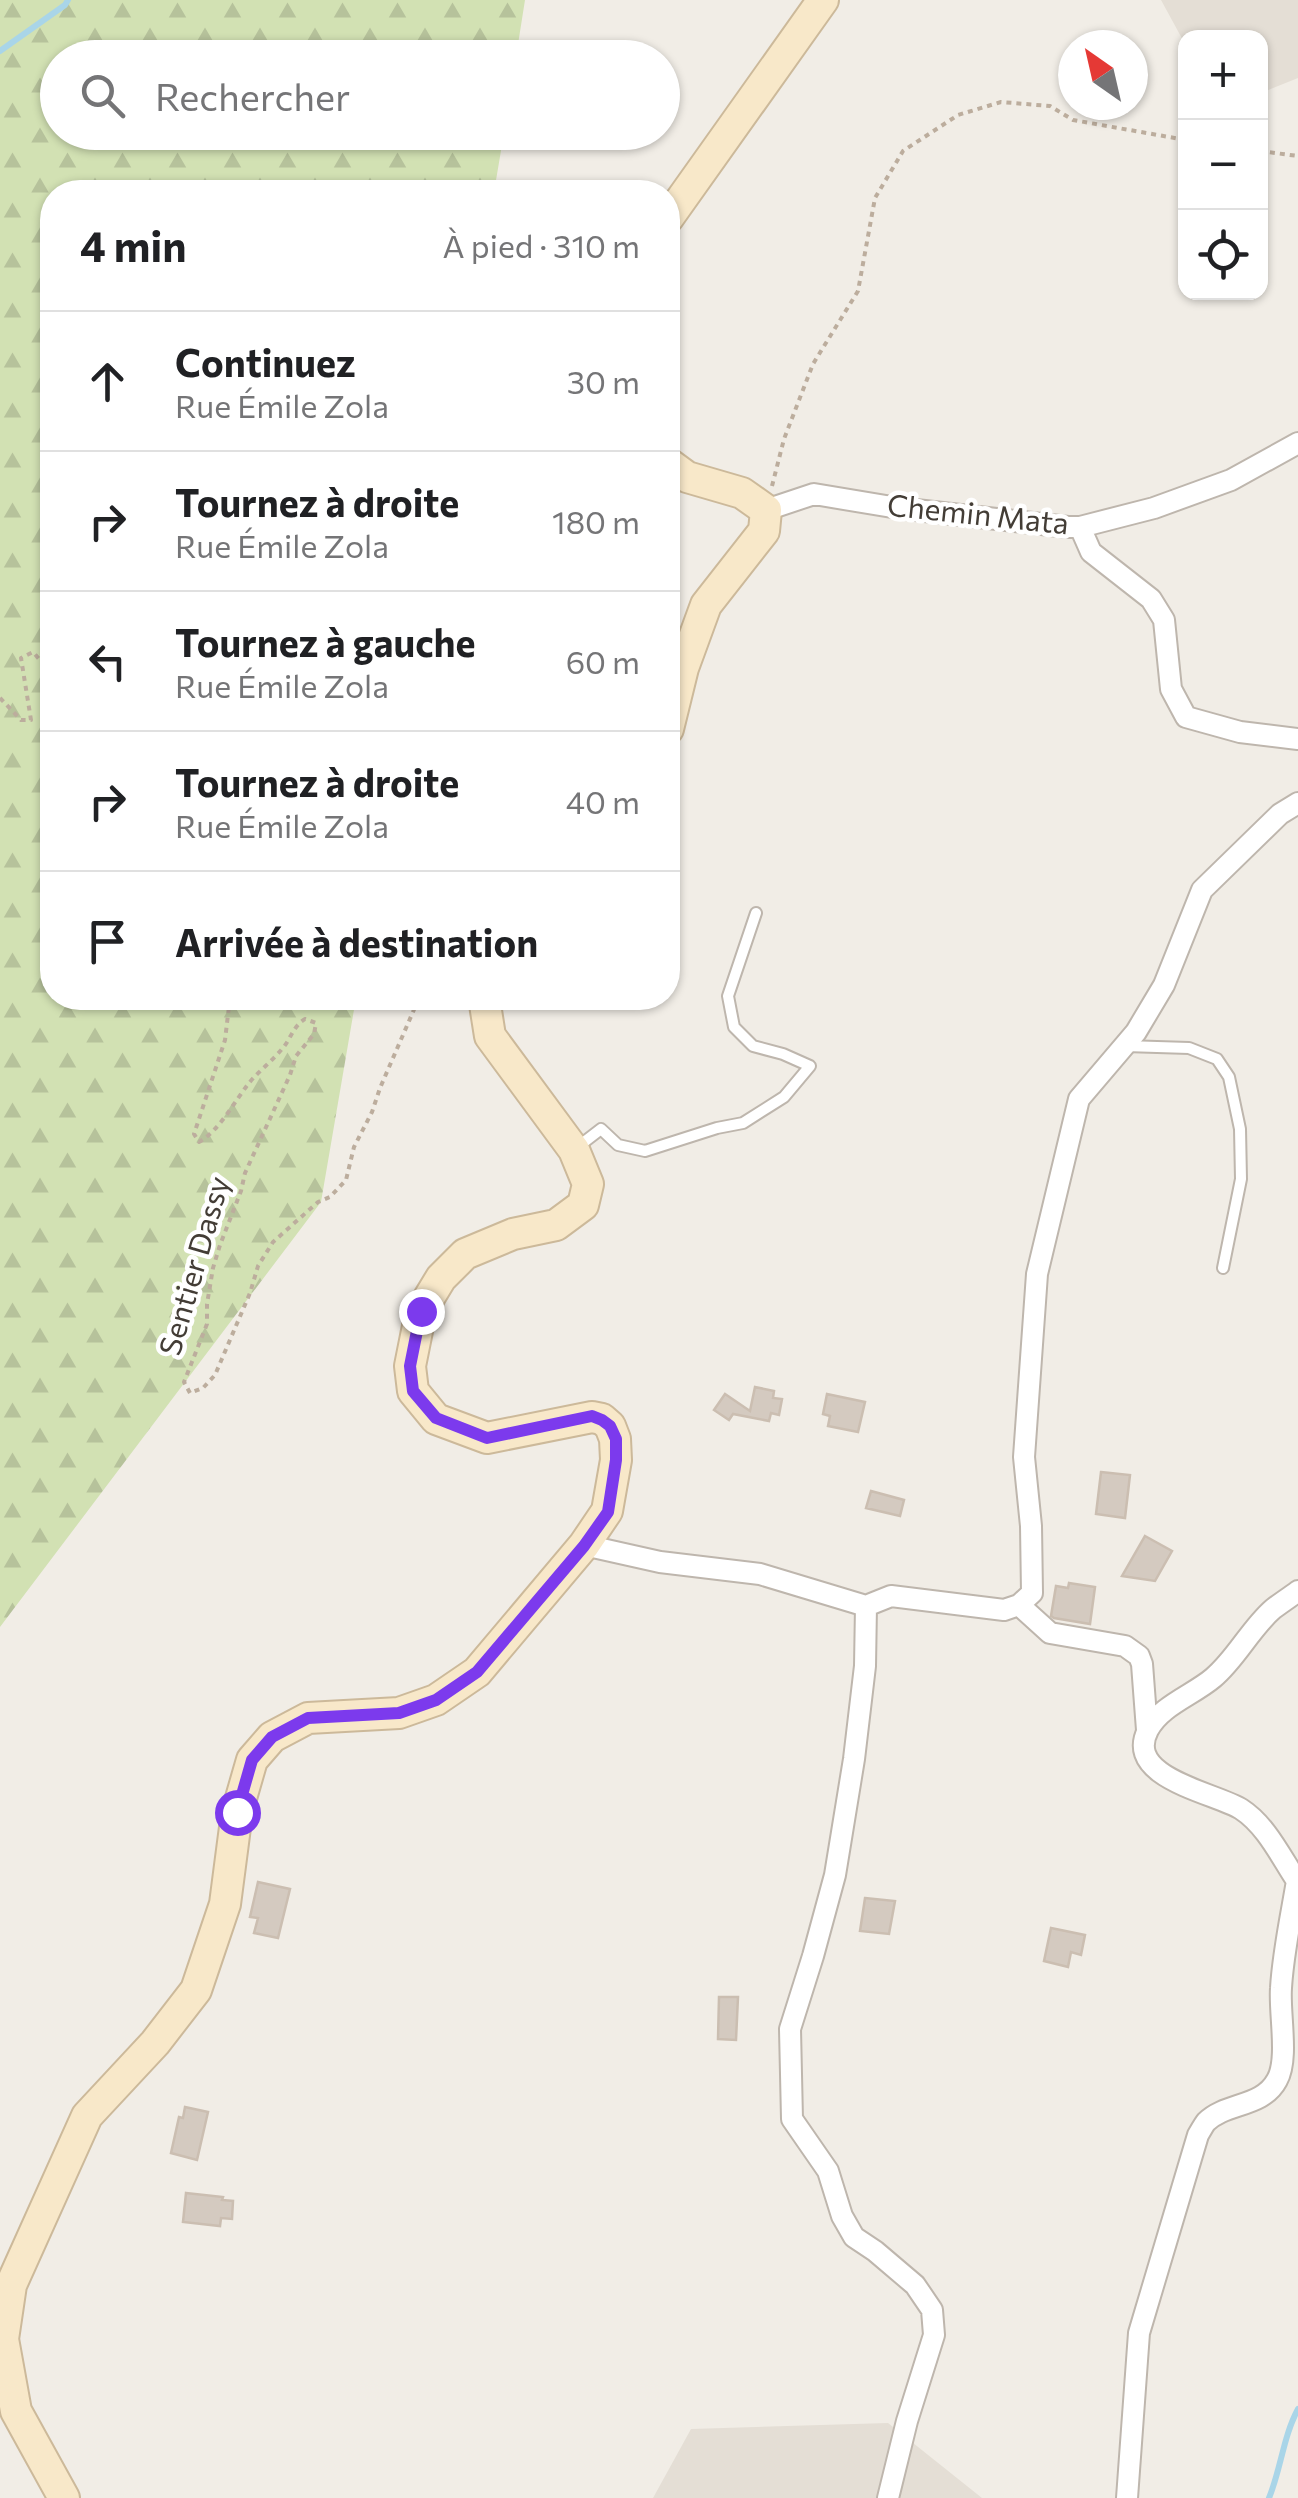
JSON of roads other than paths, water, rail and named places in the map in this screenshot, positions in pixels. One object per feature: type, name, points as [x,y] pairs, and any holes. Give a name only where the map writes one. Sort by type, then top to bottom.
[{"type":"main road","points":[[680,201],[823,0]]},
{"type":"main road","points":[[680,472],[742,493],[766,510],[764,531],[706,605],[680,680]]},
{"type":"main road","points":[[64,2498],[16,2411],[3,2339],[11,2285],[87,2116],[156,2043],[196,1990],[225,1904],[237,1812],[252,1760],[272,1737],[308,1718],[399,1713],[436,1700],[477,1672],[608,1512],[616,1439],[602,1420],[592,1416],[487,1438],[436,1418],[413,1391],[410,1366],[421,1311],[440,1278],[464,1254],[513,1234],[556,1225],[583,1205],[588,1184],[574,1150],[490,1036],[486,1010]]},
{"type":"street","name":"Chemin Mata","points":[[766,510],[814,494],[898,508],[1080,527],[1154,508],[1231,480],[1298,443]]},
{"type":"street","points":[[1080,527],[1092,552],[1151,599],[1164,620],[1171,689],[1186,717],[1240,732],[1298,739]]},
{"type":"street","points":[[584,1546],[660,1562],[760,1574],[866,1606],[891,1596],[1004,1610],[1020,1605],[1032,1593],[1024,1457],[1036,1274],[1079,1100],[1136,1032],[1164,985],[1202,890],[1280,814],[1298,803]]},
{"type":"street","points":[[1127,2498],[1138,2332],[1198,2136],[1206,2123],[1268,2092],[1278,2078],[1282,2060],[1281,1987],[1297,1882],[1267,1834],[1242,1810],[1161,1775],[1143,1746],[1148,1730],[1158,1718],[1214,1678],[1272,1610],[1298,1592]]},
{"type":"street","points":[[1020,1605],[1050,1633],[1133,1650],[1142,1664],[1148,1730]]},
{"type":"street","points":[[866,1606],[863,1684],[835,1875],[790,2029],[791,2101],[792,2119],[828,2171],[842,2216],[854,2237],[915,2285],[932,2310],[934,2335],[906,2422],[888,2498]]},
{"type":"lane","points":[[574,1150],[602,1129],[618,1144],[645,1152],[742,1123],[784,1097],[810,1066],[753,1046],[734,1027],[728,996],[756,913]]},
{"type":"lane","points":[[1124,1046],[1189,1048],[1217,1058],[1229,1077],[1240,1128],[1241,1179],[1223,1268]]},
{"type":"waterway","points":[[0,51],[68,0]]},
{"type":"waterway","points":[[1269,2498],[1298,2409]]}]
